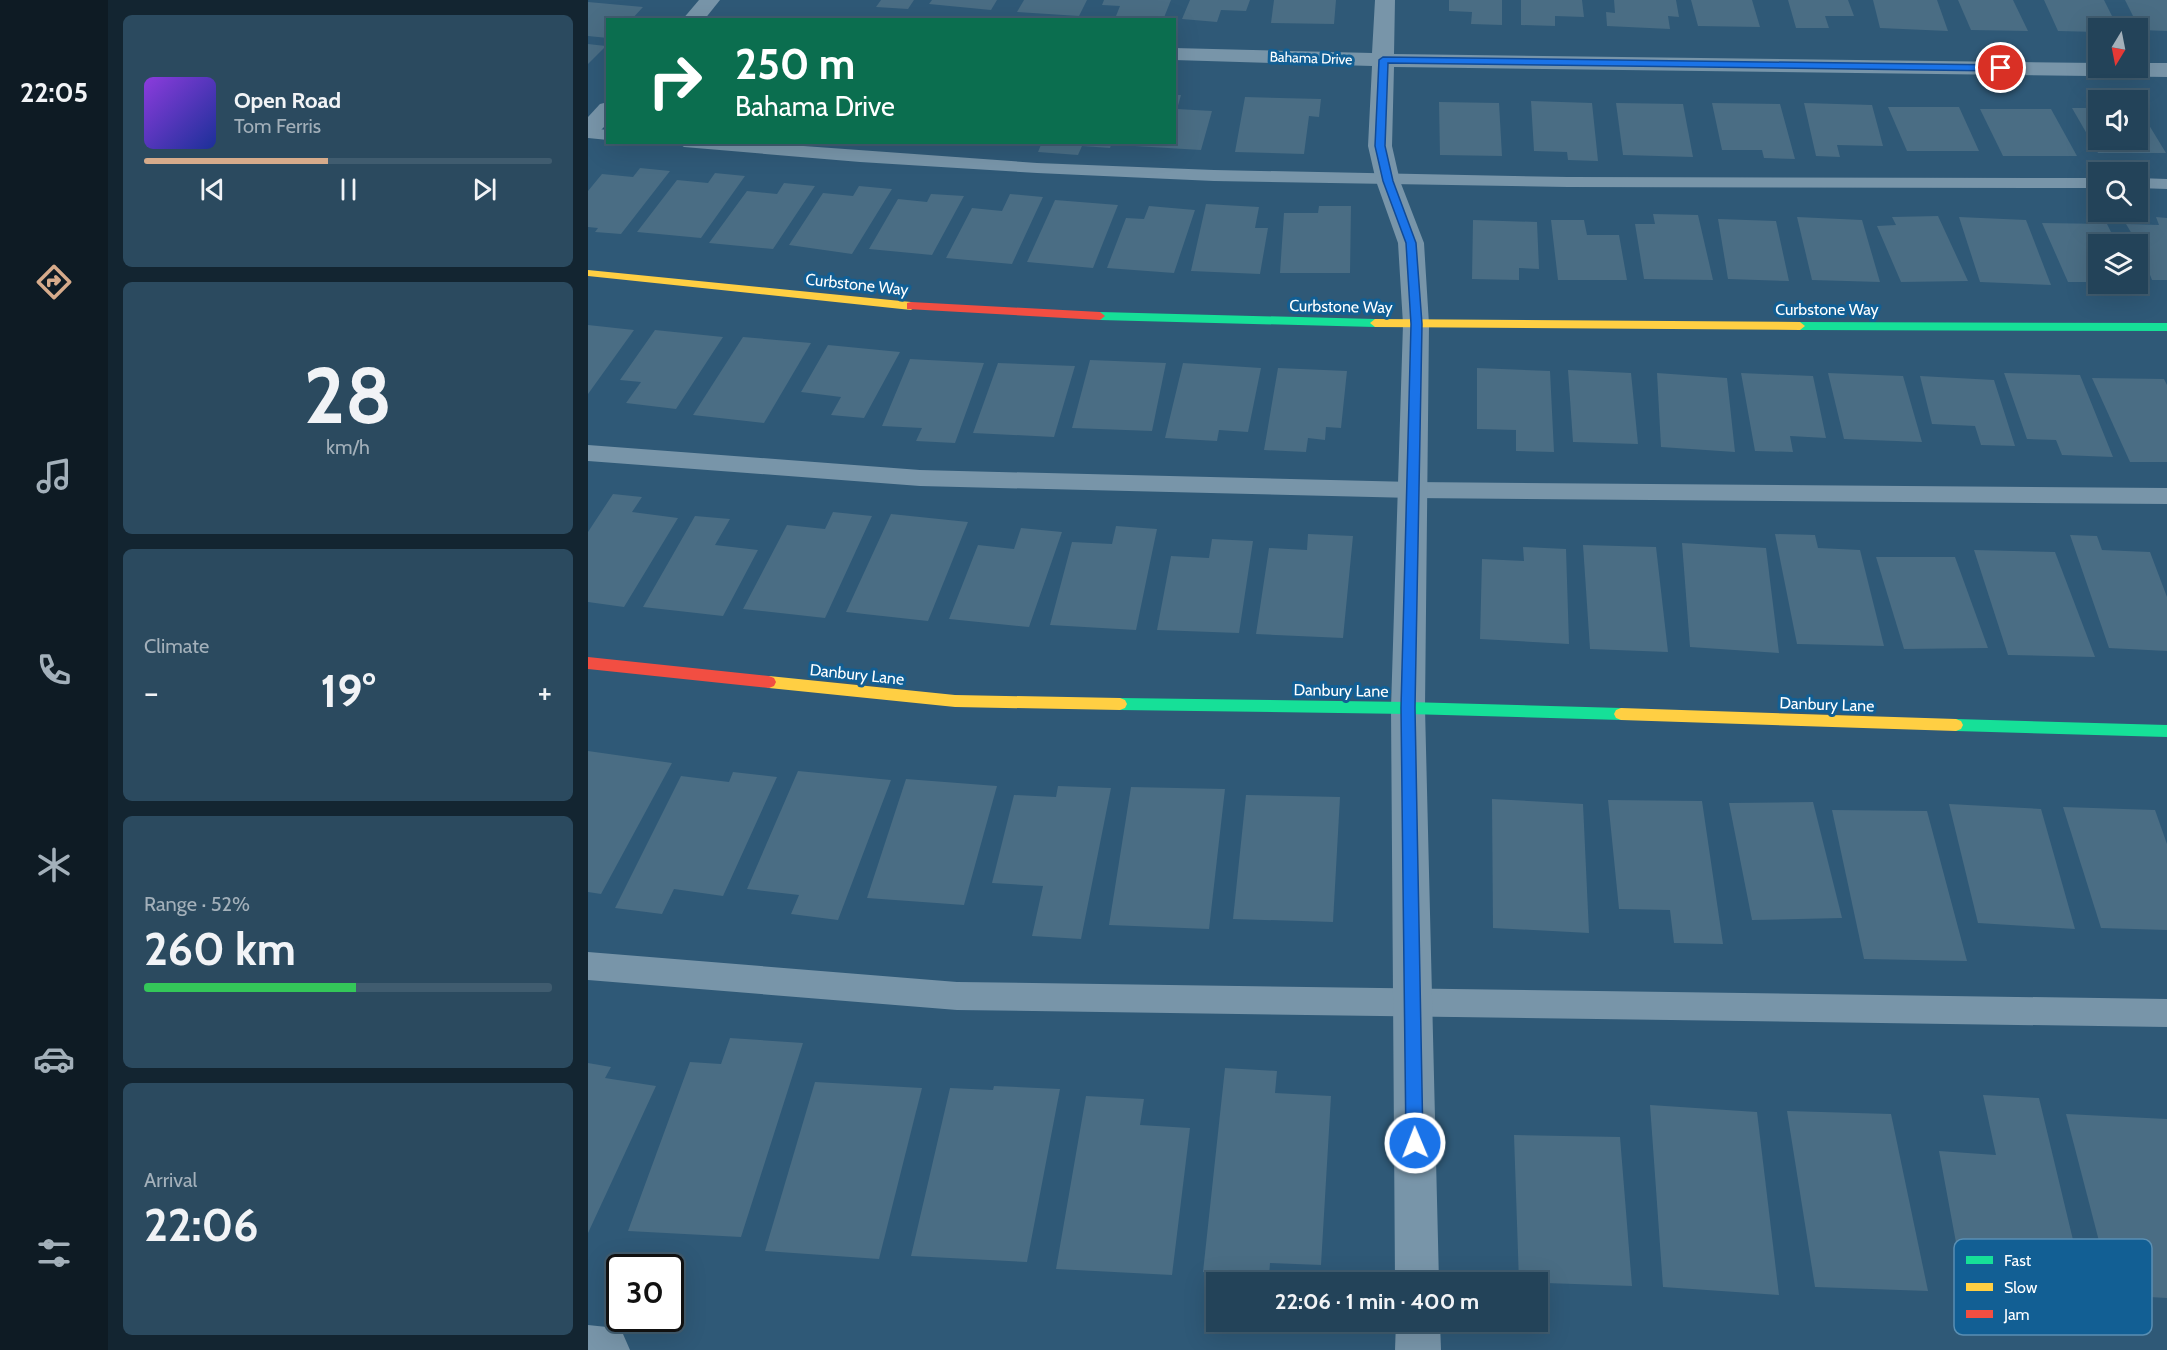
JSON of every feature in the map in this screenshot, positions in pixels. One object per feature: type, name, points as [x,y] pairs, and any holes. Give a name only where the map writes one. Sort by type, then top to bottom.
[{"type":"street","points":[[694,18],[710,0]]},
{"type":"street","points":[[1385,0],[1380,146],[1388,181],[1411,243],[1416,324],[1408,708],[1417,1272]]},
{"type":"street","name":"Bahama Drive","points":[[1176,54],[1383,60],[2167,70]]},
{"type":"street","points":[[588,131],[606,111]]},
{"type":"street","name":"Curbstone Way","points":[[588,273],[938,309],[1225,321],[2167,327]]},
{"type":"street","name":"Danbury Lane","points":[[588,663],[955,701],[1408,708],[2167,730]]},
{"type":"street","points":[[1418,1332],[1418,1350]]},
{"type":"street","points":[[588,1348],[607,1350]]},
{"type":"lane","points":[[588,131],[606,135]]},
{"type":"lane","points":[[704,144],[833,157],[1054,170],[1388,181],[2088,183]]},
{"type":"lane","points":[[2148,183],[2167,184]]},
{"type":"lane","points":[[588,453],[920,478],[1413,490],[2167,496]]},
{"type":"lane","points":[[588,966],[957,996],[2167,1013]]},
{"type":"building","points":[[881,0],[914,0],[908,9],[876,7]]},
{"type":"building","points":[[932,0],[997,0],[991,10],[929,4]]},
{"type":"building","points":[[1024,0],[1087,0],[1079,16],[1017,12]]},
{"type":"building","points":[[1104,0],[1171,0],[1164,18],[1116,16],[1120,6],[1102,5]]},
{"type":"building","points":[[1190,0],[1250,0],[1246,11],[1221,10],[1217,22],[1182,19]]},
{"type":"building","points":[[1274,0],[1336,0],[1334,24],[1271,23]]},
{"type":"building","points":[[1449,0],[1502,0],[1502,25],[1471,24],[1472,12],[1449,11]]},
{"type":"building","points":[[1521,0],[1582,0],[1584,17],[1555,16],[1555,26],[1521,25]]},
{"type":"building","points":[[1614,0],[1676,0],[1679,17],[1668,16],[1670,29],[1607,26],[1606,12],[1615,13]]},
{"type":"building","points":[[1691,0],[1752,0],[1760,27],[1698,26]]},
{"type":"building","points":[[1788,0],[1848,0],[1854,16],[1825,16],[1829,28],[1796,28]]},
{"type":"building","points":[[1873,0],[1937,0],[1948,31],[1880,28]]},
{"type":"building","points":[[1958,0],[2013,0],[2028,31],[1971,30]]},
{"type":"building","points":[[2044,0],[2104,0],[2113,18],[2088,18],[2088,32],[2058,31]]},
{"type":"building","points":[[2125,0],[2167,0],[2167,31],[2148,30],[2148,18],[2134,18]]},
{"type":"building","points":[[588,2],[643,7],[633,18],[606,18],[606,38],[588,36]]},
{"type":"building","points":[[588,44],[606,46],[588,64]]},
{"type":"building","points":[[1176,95],[1181,95],[1177,109],[1212,111],[1201,150],[1134,146],[1134,144],[1176,144]]},
{"type":"building","points":[[1245,97],[1321,99],[1319,117],[1309,116],[1304,154],[1235,152]]},
{"type":"building","points":[[1531,101],[1592,103],[1598,161],[1568,160],[1567,152],[1534,151]]},
{"type":"building","points":[[1439,102],[1499,103],[1502,156],[1440,155]]},
{"type":"building","points":[[1616,103],[1683,104],[1693,157],[1623,155]]},
{"type":"building","points":[[1712,103],[1780,104],[1795,159],[1764,158],[1762,150],[1722,150]]},
{"type":"building","points":[[1804,103],[1872,105],[1883,146],[1837,145],[1840,157],[1816,156]]},
{"type":"building","points":[[1888,107],[1959,107],[1979,151],[1907,151]]},
{"type":"building","points":[[2072,108],[2088,108],[2088,136]]},
{"type":"building","points":[[1980,109],[2051,109],[2077,156],[2003,156]]},
{"type":"building","points":[[2148,123],[2166,153],[2098,153],[2096,150],[2148,150]]},
{"type":"building","points":[[1041,144],[1111,144],[1110,148],[1082,146],[1078,155],[1038,152]]},
{"type":"building","points":[[640,168],[670,171],[621,234],[595,232],[598,228],[588,227],[588,191],[602,174],[633,177]]},
{"type":"building","points":[[715,173],[745,176],[701,238],[637,232],[677,180],[708,183]]},
{"type":"building","points":[[784,183],[815,186],[773,249],[709,243],[747,191],[777,194]]},
{"type":"building","points":[[859,186],[892,189],[852,254],[789,245],[823,193],[853,196]]},
{"type":"building","points":[[931,194],[964,196],[932,255],[869,249],[898,199],[927,202]]},
{"type":"building","points":[[1010,194],[1043,197],[1012,264],[946,258],[972,208],[1002,211]]},
{"type":"building","points":[[1055,200],[1118,205],[1093,268],[1027,262]]},
{"type":"building","points":[[1206,204],[1259,207],[1255,228],[1268,228],[1260,274],[1191,271]]},
{"type":"building","points":[[1149,206],[1195,210],[1174,273],[1107,268],[1126,218],[1144,219]]},
{"type":"building","points":[[1319,206],[1351,206],[1350,273],[1280,273],[1284,213],[1318,213]]},
{"type":"building","points":[[1653,214],[1698,215],[1713,280],[1644,279],[1635,224],[1655,224]]},
{"type":"building","points":[[1938,216],[1968,281],[1901,282],[1877,226],[1896,225],[1892,217]]},
{"type":"building","points":[[1797,217],[1862,220],[1880,282],[1812,280]]},
{"type":"building","points":[[1959,217],[2026,220],[2051,285],[1980,282]]},
{"type":"building","points":[[2156,217],[2167,218],[2167,280],[2152,280],[2148,270],[2148,234],[2132,234],[2126,224],[2159,225]]},
{"type":"building","points":[[1718,219],[1776,221],[1789,281],[1728,279]]},
{"type":"building","points":[[1473,220],[1537,222],[1539,269],[1519,268],[1519,280],[1472,279]]},
{"type":"building","points":[[1551,220],[1584,220],[1587,235],[1619,235],[1627,280],[1558,280]]},
{"type":"building","points":[[2042,223],[2107,224],[2112,234],[2088,234],[2088,282],[2068,282]]},
{"type":"building","points":[[588,325],[634,330],[588,394]]},
{"type":"building","points":[[655,330],[723,337],[676,409],[626,403],[641,382],[620,380]]},
{"type":"building","points":[[743,337],[811,343],[764,423],[693,415]]},
{"type":"building","points":[[828,345],[900,352],[864,418],[831,415],[841,397],[801,392]]},
{"type":"building","points":[[910,359],[984,363],[955,443],[916,441],[922,428],[882,426]]},
{"type":"building","points":[[1090,360],[1166,363],[1152,431],[1072,428]]},
{"type":"building","points":[[998,363],[1075,366],[1054,437],[973,433]]},
{"type":"building","points":[[1183,363],[1261,368],[1248,432],[1219,430],[1217,441],[1165,438]]},
{"type":"building","points":[[1278,368],[1347,371],[1341,428],[1326,427],[1325,440],[1308,438],[1306,452],[1264,450]]},
{"type":"building","points":[[1477,368],[1550,371],[1554,452],[1516,451],[1516,430],[1477,429]]},
{"type":"building","points":[[1568,370],[1631,373],[1638,444],[1573,442]]},
{"type":"building","points":[[1657,373],[1727,378],[1735,452],[1661,447]]},
{"type":"building","points":[[1741,373],[1813,376],[1826,438],[1790,436],[1793,452],[1755,451]]},
{"type":"building","points":[[1828,373],[1903,376],[1922,442],[1844,439]]},
{"type":"building","points":[[2004,373],[2080,375],[2113,457],[2062,455],[2056,440],[2027,439]]},
{"type":"building","points":[[1920,376],[1994,380],[2015,446],[1981,445],[1975,426],[1932,424]]},
{"type":"building","points":[[2092,378],[2164,379],[2167,385],[2167,462],[2130,462]]},
{"type":"building","points":[[613,494],[642,497],[632,512],[678,518],[624,607],[588,602],[588,532]]},
{"type":"building","points":[[833,512],[872,516],[825,618],[743,609],[787,525],[825,529]]},
{"type":"building","points":[[891,514],[968,522],[928,621],[846,612]]},
{"type":"building","points":[[695,516],[730,519],[715,545],[758,550],[723,616],[643,607]]},
{"type":"building","points":[[1116,526],[1157,529],[1136,630],[1050,625],[1072,542],[1112,544]]},
{"type":"building","points":[[1021,528],[1062,532],[1029,627],[949,619],[978,545],[1014,549]]},
{"type":"building","points":[[1308,534],[1353,536],[1343,638],[1256,634],[1269,548],[1307,550]]},
{"type":"building","points":[[1775,534],[1815,535],[1818,548],[1860,550],[1884,646],[1797,644]]},
{"type":"building","points":[[2070,535],[2097,536],[2102,550],[2150,552],[2167,597],[2167,651],[2109,648]]},
{"type":"building","points":[[1212,539],[1253,541],[1239,633],[1157,630],[1171,556],[1209,558]]},
{"type":"building","points":[[1682,543],[1766,548],[1779,653],[1690,647]]},
{"type":"building","points":[[1583,545],[1656,547],[1668,652],[1590,649]]},
{"type":"building","points":[[1523,547],[1566,549],[1569,644],[1480,639],[1482,559],[1524,561]]},
{"type":"building","points":[[1974,550],[2055,552],[2095,657],[2008,655]]},
{"type":"building","points":[[1876,557],[1955,557],[1988,648],[1904,649]]},
{"type":"building","points":[[588,751],[672,763],[601,894],[588,892]]},
{"type":"building","points":[[798,771],[891,780],[838,920],[791,914],[799,895],[747,889]]},
{"type":"building","points":[[733,772],[777,777],[723,896],[674,889],[662,914],[615,908],[681,776],[729,782]]},
{"type":"building","points":[[906,779],[997,786],[964,905],[867,898]]},
{"type":"building","points":[[1058,786],[1111,788],[1081,939],[1032,936],[1043,886],[992,883],[1014,795],[1056,797]]},
{"type":"building","points":[[1131,787],[1225,789],[1209,929],[1109,925]]},
{"type":"building","points":[[1246,795],[1340,797],[1333,922],[1233,919]]},
{"type":"building","points":[[1492,799],[1583,804],[1589,933],[1493,928]]},
{"type":"building","points":[[1608,800],[1702,801],[1723,944],[1674,943],[1670,910],[1619,909]]},
{"type":"building","points":[[1813,802],[1842,918],[1752,920],[1729,803]]},
{"type":"building","points":[[1949,804],[2041,809],[2075,929],[1978,923]]},
{"type":"building","points":[[2063,807],[2155,810],[2167,844],[2167,930],[2101,928]]},
{"type":"building","points":[[1832,810],[1927,811],[1967,961],[1864,959]]},
{"type":"building","points":[[730,1038],[803,1043],[741,1237],[628,1231],[690,1062],[721,1064]]},
{"type":"building","points":[[588,1063],[611,1067],[605,1078],[656,1086],[588,1233]]},
{"type":"building","points":[[1225,1068],[1277,1071],[1275,1093],[1331,1096],[1321,1265],[1270,1263],[1269,1272],[1203,1272]]},
{"type":"building","points":[[815,1082],[922,1088],[879,1259],[765,1251]]},
{"type":"building","points":[[994,1086],[1060,1089],[1027,1262],[911,1256],[950,1088],[993,1090]]},
{"type":"building","points":[[1983,1095],[2039,1098],[2073,1239],[1955,1239],[1939,1151],[1996,1155]]},
{"type":"building","points":[[1086,1096],[1144,1099],[1140,1125],[1190,1128],[1172,1275],[1056,1269]]},
{"type":"building","points":[[1650,1105],[1757,1112],[1779,1295],[1663,1287]]},
{"type":"building","points":[[1787,1111],[1891,1114],[1928,1291],[1815,1287]]},
{"type":"building","points":[[2066,1114],[2167,1119],[2167,1298],[2152,1297],[2152,1239],[2098,1239]]},
{"type":"building","points":[[1514,1135],[1620,1137],[1632,1286],[1548,1283],[1548,1272],[1519,1272]]},
{"type":"traffic: fast","points":[[1100,316],[1375,323]]},
{"type":"traffic: fast","points":[[1800,326],[2167,327]]},
{"type":"traffic: fast","points":[[1120,704],[1621,714]]},
{"type":"traffic: fast","points":[[1956,725],[2167,731]]},
{"type":"traffic: slow","points":[[588,273],[911,306]]},
{"type":"traffic: slow","points":[[1375,323],[1800,326]]},
{"type":"traffic: slow","points":[[769,682],[955,701],[1120,704]]},
{"type":"traffic: slow","points":[[1621,714],[1956,725]]},
{"type":"traffic: jam","points":[[911,306],[1100,316]]},
{"type":"traffic: jam","points":[[588,663],[769,682]]},
{"type":"route","points":[[1415,1143],[1408,708],[1416,324],[1411,243],[1388,181],[1380,146],[1383,60],[2001,68]]}]
